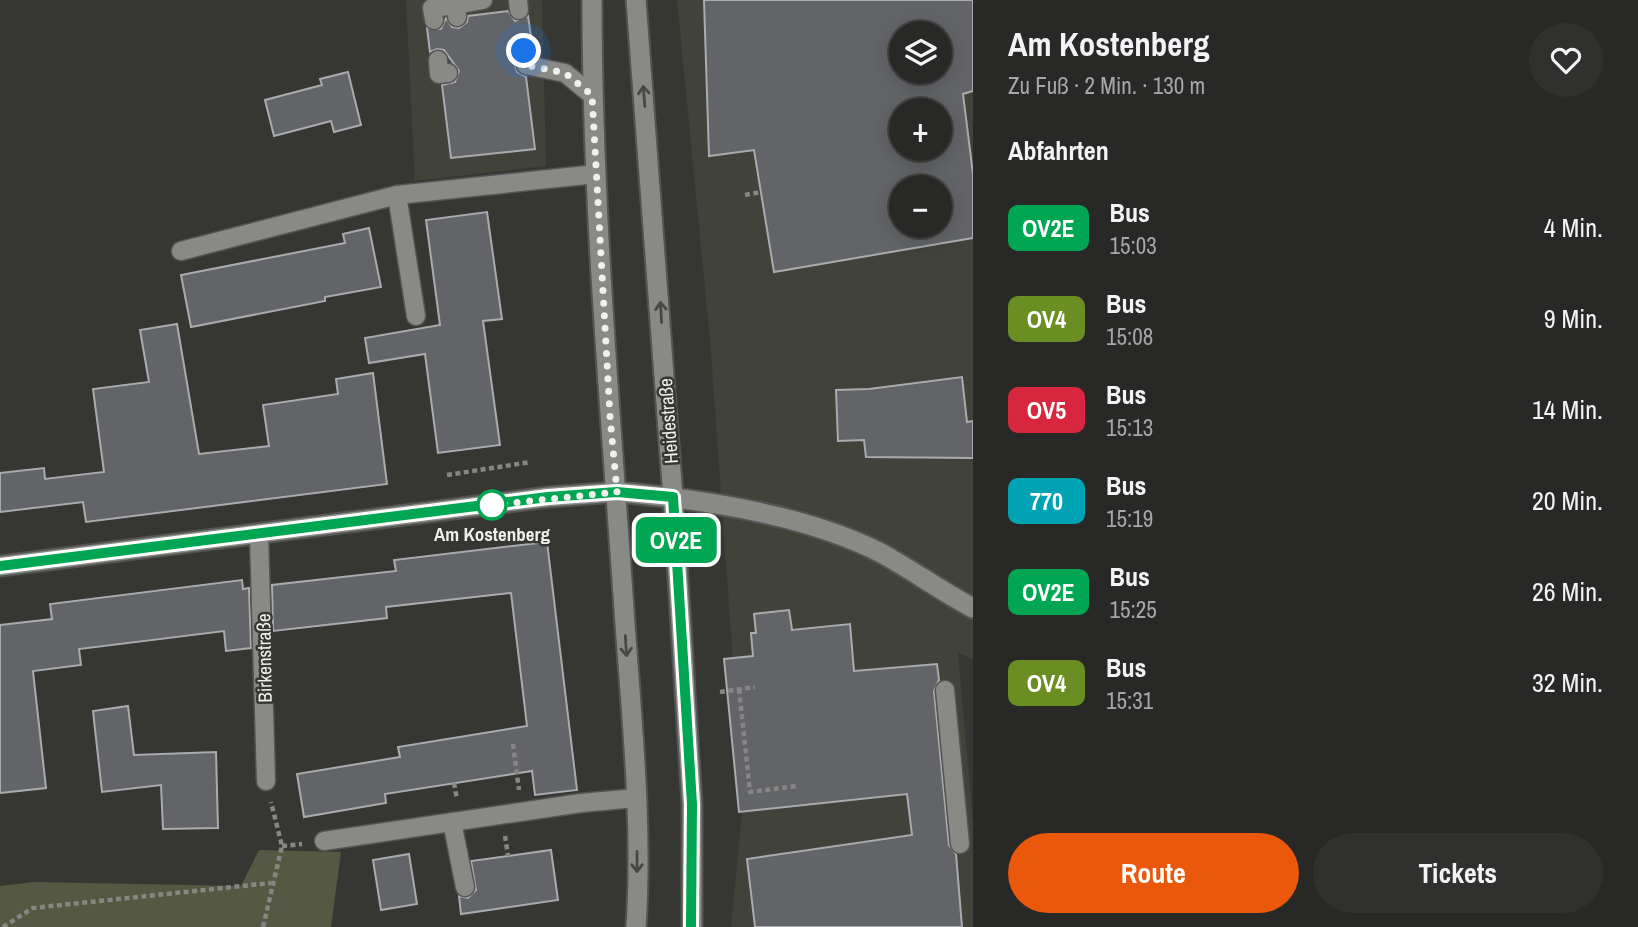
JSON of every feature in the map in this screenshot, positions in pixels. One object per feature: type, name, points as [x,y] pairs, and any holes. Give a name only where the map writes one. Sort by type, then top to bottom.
[{"type":"main road","points":[[592,0],[592,95],[596,174],[636,798],[636,927]]},
{"type":"main road","name":"Heidestraße","points":[[636,0],[673,497],[692,804],[692,927]]},
{"type":"main road","points":[[0,566],[548,497],[617,492],[673,497],[818,526],[881,554],[973,608]]},
{"type":"lane","points":[[433,9],[457,11],[489,4]]},
{"type":"lane","points":[[522,61],[565,73],[592,95]]},
{"type":"lane","points":[[181,251],[397,195],[596,174]]},
{"type":"lane","points":[[397,195],[415,316]]},
{"type":"lane","name":"Birkenstraße","points":[[259,535],[266,781]]},
{"type":"lane","points":[[945,690],[960,844]]},
{"type":"lane","points":[[324,841],[434,830],[452,822],[636,798]]},
{"type":"lane","points":[[452,822],[465,887]]},
{"type":"path","points":[[745,195],[761,192]]},
{"type":"path","points":[[447,475],[531,462]]},
{"type":"path","points":[[720,692],[755,687]]},
{"type":"path","points":[[739,690],[750,792],[797,786]]},
{"type":"path","points":[[513,744],[522,811]]},
{"type":"path","points":[[263,927],[271,883],[282,846],[266,781]]},
{"type":"path","points":[[454,783],[457,798]]},
{"type":"path","points":[[3,927],[33,908],[271,883]]},
{"type":"shaded area","points":[[406,0],[542,0],[546,166],[415,181]]},
{"type":"shaded area","points":[[677,0],[973,0],[973,659],[958,653],[973,821],[973,927],[731,927],[743,802],[710,340]]},
{"type":"green space","points":[[259,850],[341,852],[331,927],[0,927],[0,886],[34,882],[241,886]]},
{"type":"building","points":[[704,0],[973,0],[973,91],[963,94],[973,174],[973,238],[774,272],[754,150],[709,156]]},
{"type":"building","points":[[508,11],[515,21],[528,16],[532,43],[518,42],[513,53],[517,72],[526,77],[535,149],[451,158],[442,85],[455,82],[459,71],[444,50],[430,52],[427,28],[441,29],[446,18],[452,27],[459,28],[467,22],[468,16]]},
{"type":"building","points":[[348,72],[361,125],[334,132],[331,121],[274,136],[265,100],[322,85],[320,79]]},
{"type":"building","points":[[487,212],[502,319],[483,321],[500,445],[438,453],[425,354],[369,363],[365,338],[440,325],[426,220]]},
{"type":"building","points":[[369,228],[381,287],[325,297],[325,301],[191,327],[181,275],[345,243],[343,234]]},
{"type":"building","points":[[177,324],[199,454],[269,446],[263,405],[338,394],[336,379],[373,373],[387,484],[86,522],[83,502],[0,512],[0,473],[44,468],[45,479],[104,472],[93,389],[149,382],[140,330]]},
{"type":"building","points":[[962,377],[967,422],[973,421],[973,458],[866,457],[864,440],[838,441],[836,390],[869,389]]},
{"type":"building","points":[[547,542],[577,790],[535,795],[532,771],[385,794],[386,803],[304,817],[297,774],[400,757],[398,747],[527,726],[511,593],[386,607],[387,618],[273,631],[272,585],[396,571],[394,560]]},
{"type":"building","points":[[242,580],[243,589],[249,588],[251,648],[226,651],[224,631],[79,649],[81,665],[33,671],[46,788],[0,793],[0,625],[52,619],[50,604]]},
{"type":"building","points":[[789,610],[792,630],[850,624],[854,671],[937,664],[939,680],[934,691],[949,845],[956,854],[962,927],[755,927],[747,859],[912,835],[907,794],[739,812],[724,659],[753,656],[751,633],[756,633],[754,614]]},
{"type":"building","points":[[128,706],[134,755],[216,752],[218,828],[163,829],[161,785],[102,792],[93,711]]},
{"type":"building","points":[[551,850],[558,900],[461,914],[459,896],[468,898],[476,890],[471,861]]},
{"type":"building","points":[[409,854],[417,904],[381,910],[373,860]]},
{"type":"bus line","name":"OV2E","points":[[0,566],[548,497],[617,492],[673,497],[692,804],[691,927]]},
{"type":"place","name":"Am Kostenberg","points":[[492,505]]},
{"type":"route","points":[[492,505],[548,497],[617,492],[598,231],[592,95],[565,73],[526,65],[524,51]]}]
